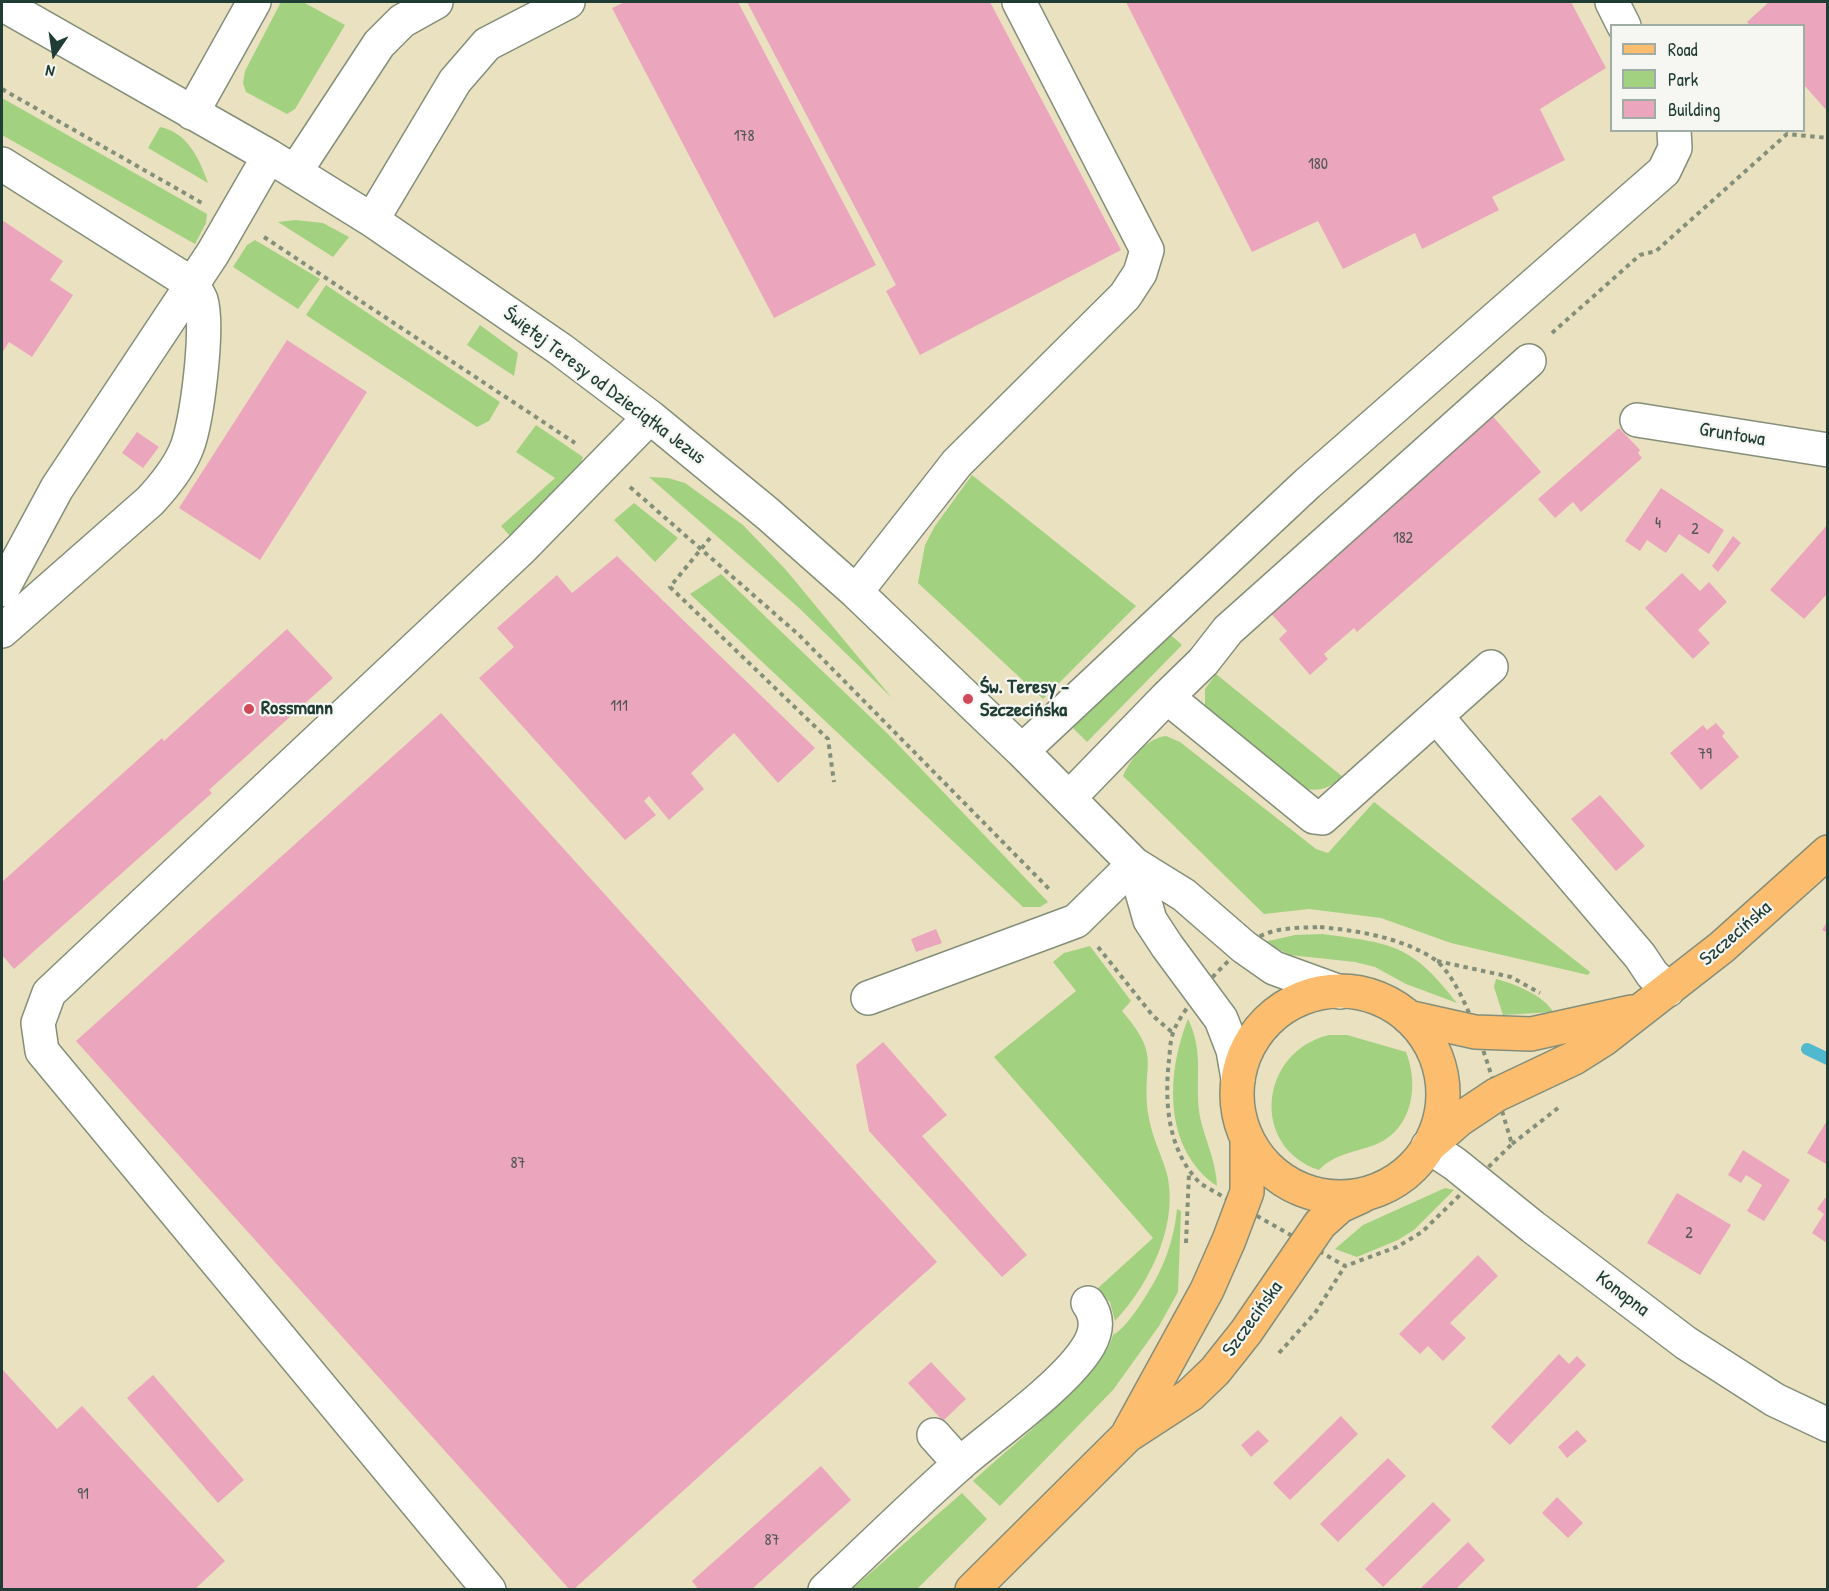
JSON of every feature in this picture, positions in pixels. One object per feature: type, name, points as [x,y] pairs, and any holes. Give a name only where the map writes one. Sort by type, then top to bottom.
[{"type":"main road","name":"Szczecińska","points":[[1428,1146],[1483,1103],[1588,1050],[1722,947],[1827,852]]},
{"type":"main road","points":[[1340,992],[1381,1000],[1408,1017],[1426,1039],[1441,1073],[1442,1111],[1428,1146],[1406,1173],[1385,1187],[1369,1193],[1333,1197],[1298,1189],[1267,1167],[1247,1139],[1238,1112],[1238,1078],[1251,1042],[1276,1013],[1311,995],[1340,992]]},
{"type":"main road","name":"Szczecińska","points":[[1408,1017],[1475,1032],[1531,1034],[1639,1011]]},
{"type":"main road","name":"Szczecińska","points":[[1127,1436],[1207,1290],[1229,1240],[1246,1192],[1247,1139]]},
{"type":"main road","name":"Szczecińska","points":[[972,1590],[1127,1436],[1190,1395],[1246,1332],[1320,1224],[1340,1206],[1369,1193]]},
{"type":"street","points":[[192,113],[254,2]]},
{"type":"street","points":[[2,590],[57,488],[232,220],[282,164],[380,44],[402,21],[436,2]]},
{"type":"street","points":[[372,220],[455,81],[488,44],[568,2]]},
{"type":"street","points":[[856,592],[957,463],[1125,296],[1140,273],[1147,250],[1019,2]]},
{"type":"street","points":[[1612,2],[1623,24]]},
{"type":"street","name":"Świętej Teresy od Dzieciątka Jezus","points":[[2,4],[282,164],[372,220],[560,349],[650,417],[768,514],[856,592],[1070,797],[1134,864],[1184,895],[1244,947],[1274,968],[1340,992]]},
{"type":"street","points":[[1022,751],[1308,483],[1664,171],[1675,148],[1674,132]]},
{"type":"street","points":[[2,164],[192,284],[201,301],[203,348],[190,437],[185,453],[150,501],[2,631]]},
{"type":"street","points":[[1070,797],[1203,662],[1228,630],[1529,361]]},
{"type":"street","points":[[489,1590],[42,1051],[38,1023],[49,993],[521,549],[650,417]]},
{"type":"street","name":"Gruntowa","points":[[1637,420],[1827,450]]},
{"type":"street","points":[[1167,697],[1314,817],[1322,818],[1491,667]]},
{"type":"street","points":[[1436,716],[1636,950],[1652,974],[1668,990]]},
{"type":"street","points":[[868,998],[1076,921],[1134,864]]},
{"type":"street","name":"Świętej Teresy od Dzieciątka Jezus","points":[[1134,864],[1150,920],[1221,1019],[1233,1050],[1238,1078]]},
{"type":"street","name":"Konopna","points":[[1428,1146],[1475,1179],[1533,1227],[1686,1342],[1775,1400],[1827,1425]]},
{"type":"street","points":[[825,1590],[960,1464],[1066,1374],[1084,1352],[1096,1329],[1096,1320],[1088,1303]]},
{"type":"street","points":[[934,1435],[960,1464]]},
{"type":"path","points":[[2,90],[284,249],[585,450],[702,548],[799,635],[960,797],[1076,921],[1154,1016],[1173,1033]]},
{"type":"path","points":[[1529,361],[1544,340],[1640,255],[1656,251],[1787,134],[1827,138]]},
{"type":"path","points":[[710,538],[670,587],[828,739],[834,782]]},
{"type":"path","points":[[1256,939],[1284,929],[1341,929],[1394,940],[1436,960],[1511,976],[1541,993]]},
{"type":"path","points":[[1436,960],[1455,985],[1466,1008]]},
{"type":"path","points":[[1187,1010],[1173,1033],[1167,1080],[1172,1129],[1189,1172],[1201,1184],[1219,1194]]},
{"type":"path","points":[[1488,1167],[1512,1144],[1502,1113]]},
{"type":"path","points":[[1326,1255],[1345,1266],[1396,1247],[1422,1232],[1464,1191]]},
{"type":"green space","points":[[281,2],[303,2],[345,25],[295,109],[287,114],[246,92],[243,83],[245,71]]},
{"type":"green space","points":[[2,98],[207,214],[206,223],[195,244],[2,135]]},
{"type":"green space","points":[[160,127],[178,135],[191,148],[208,183],[148,148]]},
{"type":"green space","points":[[295,220],[323,223],[349,237],[333,257],[278,222]]},
{"type":"green space","points":[[255,240],[320,279],[298,309],[233,267],[247,245]]},
{"type":"green space","points":[[326,285],[500,402],[489,421],[477,427],[306,315]]},
{"type":"green space","points":[[480,325],[518,353],[514,376],[467,345]]},
{"type":"green space","points":[[536,425],[583,457],[578,470],[511,537],[501,526],[555,478],[516,452]]},
{"type":"green space","points":[[972,475],[1136,606],[1043,699],[918,583],[925,545],[935,526]]},
{"type":"green space","points":[[649,477],[668,478],[685,483],[743,525],[786,570],[892,698],[798,607]]},
{"type":"green space","points":[[634,503],[678,538],[655,562],[614,520]]},
{"type":"green space","points":[[721,574],[887,733],[1048,902],[1040,907],[1023,907],[690,594]]},
{"type":"green space","points":[[1164,629],[1182,645],[1087,742],[1072,727]]},
{"type":"green space","points":[[1216,674],[1343,777],[1322,789],[1311,790],[1298,787],[1205,709],[1205,689]]},
{"type":"green space","points":[[1166,736],[1180,742],[1316,849],[1328,853],[1374,802],[1590,972],[1588,975],[1451,943],[1381,918],[1309,909],[1264,914],[1123,776],[1130,762],[1140,750],[1152,741]]},
{"type":"green space","points":[[1323,934],[1367,941],[1399,950],[1427,969],[1457,1003],[1406,984],[1375,967],[1355,962],[1290,955],[1264,942],[1295,935]]},
{"type":"green space","points":[[1090,946],[1131,1001],[1122,1011],[1142,1039],[1146,1050],[1149,1121],[1167,1174],[1170,1193],[1165,1233],[1150,1272],[1115,1321],[1110,1302],[1097,1289],[1153,1238],[994,1057],[1076,991],[1053,962],[1064,953]]},
{"type":"green space","points":[[1496,979],[1536,996],[1553,1012],[1503,1015],[1494,987]]},
{"type":"green space","points":[[1188,1019],[1198,1056],[1200,1117],[1217,1186],[1199,1170],[1187,1152],[1178,1131],[1174,1109],[1173,1086],[1176,1063]]},
{"type":"green space","points":[[1329,1035],[1347,1035],[1406,1052],[1412,1078],[1412,1091],[1405,1117],[1399,1128],[1389,1137],[1377,1144],[1339,1156],[1319,1170],[1297,1158],[1282,1142],[1273,1122],[1272,1100],[1277,1079],[1288,1060],[1306,1045]]},
{"type":"green space","points":[[1445,1188],[1454,1190],[1414,1230],[1398,1240],[1357,1257],[1335,1249],[1363,1225]]},
{"type":"green space","points":[[1177,1209],[1181,1211],[1178,1292],[1159,1326],[1113,1390],[1000,1506],[973,1481],[1052,1411],[1092,1370],[1106,1351],[1113,1335],[1130,1319],[1153,1285],[1169,1249]]},
{"type":"green space","points":[[962,1493],[987,1519],[917,1589],[852,1589]]},
{"type":"building","points":[[625,2],[738,2],[876,265],[774,318],[612,8]]},
{"type":"building","points":[[747,2],[990,2],[1121,250],[920,355],[886,291],[896,285]]},
{"type":"building","points":[[1126,2],[1571,2],[1606,68],[1540,109],[1565,160],[1492,197],[1499,210],[1422,249],[1415,233],[1343,269],[1318,221],[1252,252]]},
{"type":"building","points":[[1769,2],[1828,2],[1828,112],[1805,86],[1805,24],[1748,24],[1747,22]]},
{"type":"building","points":[[2,220],[63,261],[50,280],[73,295],[32,357],[9,342],[2,353]]},
{"type":"building","points":[[287,340],[367,392],[260,560],[179,508]]},
{"type":"building","points":[[1490,413],[1541,472],[1357,632],[1354,628],[1324,654],[1328,659],[1310,675],[1279,639],[1287,631],[1265,607]]},
{"type":"building","points":[[1619,428],[1640,450],[1638,453],[1642,458],[1581,512],[1573,502],[1555,518],[1538,499]]},
{"type":"building","points":[[137,432],[159,447],[143,468],[122,453]]},
{"type":"building","points":[[1661,488],[1724,530],[1709,554],[1679,534],[1666,553],[1647,540],[1640,551],[1625,541]]},
{"type":"building","points":[[1828,524],[1828,593],[1804,619],[1770,590]]},
{"type":"building","points":[[1733,536],[1741,543],[1718,572],[1712,566]]},
{"type":"building","points":[[617,556],[815,748],[778,783],[734,733],[691,773],[704,789],[669,820],[649,796],[644,801],[656,815],[625,840],[479,678],[514,647],[497,628],[557,575],[572,593]]},
{"type":"building","points":[[1682,573],[1700,591],[1709,582],[1727,602],[1698,630],[1710,643],[1693,659],[1645,608]]},
{"type":"building","points":[[287,629],[333,678],[209,790],[212,793],[14,969],[2,955],[2,882],[162,738],[164,741]]},
{"type":"building","points":[[441,713],[937,1262],[573,1590],[570,1590],[76,1041]]},
{"type":"building","points":[[1716,723],[1725,733],[1722,736],[1739,757],[1701,790],[1670,753],[1703,725],[1707,730]]},
{"type":"building","points":[[1600,795],[1645,846],[1616,871],[1571,819]]},
{"type":"building","points":[[1828,920],[1828,933],[1822,930]]},
{"type":"building","points":[[936,929],[942,943],[916,952],[911,939]]},
{"type":"building","points":[[883,1042],[947,1115],[922,1136],[1027,1255],[1002,1277],[869,1131],[856,1065]]},
{"type":"building","points":[[1828,1119],[1828,1165],[1807,1153]]},
{"type":"building","points":[[1743,1150],[1790,1180],[1764,1221],[1747,1211],[1762,1185],[1746,1175],[1741,1183],[1728,1175]]},
{"type":"building","points":[[1677,1193],[1731,1225],[1700,1275],[1647,1243]]},
{"type":"building","points":[[1825,1198],[1828,1199],[1828,1244],[1812,1233],[1824,1214],[1817,1209]]},
{"type":"building","points":[[1478,1255],[1498,1276],[1450,1323],[1466,1338],[1443,1361],[1428,1346],[1420,1354],[1399,1334]]},
{"type":"building","points":[[1559,1354],[1569,1364],[1577,1356],[1586,1365],[1510,1445],[1491,1427]]},
{"type":"building","points":[[931,1362],[966,1399],[943,1421],[908,1383]]},
{"type":"building","points":[[2,1369],[57,1429],[82,1406],[225,1561],[194,1590],[2,1590]]},
{"type":"building","points":[[153,1375],[244,1480],[218,1503],[127,1398]]},
{"type":"building","points":[[1341,1416],[1358,1434],[1290,1500],[1273,1483]]},
{"type":"building","points":[[1258,1430],[1269,1441],[1251,1457],[1241,1445]]},
{"type":"building","points":[[1577,1430],[1587,1441],[1567,1458],[1558,1447]]},
{"type":"building","points":[[1388,1458],[1406,1476],[1338,1542],[1320,1524]]},
{"type":"building","points":[[821,1466],[851,1500],[751,1590],[699,1590],[692,1581]]},
{"type":"building","points":[[1557,1497],[1583,1523],[1568,1538],[1542,1513]]},
{"type":"building","points":[[1433,1502],[1451,1520],[1383,1587],[1365,1569]]},
{"type":"building","points":[[1468,1542],[1485,1560],[1455,1590],[1419,1590]]},
{"type":"waterway","points":[[1807,1049],[1828,1059]]},
{"type":"place","name":"Św. Teresy - Szczecińska","points":[[968,699]]},
{"type":"place","name":"Rossmann","points":[[249,709]]}]
